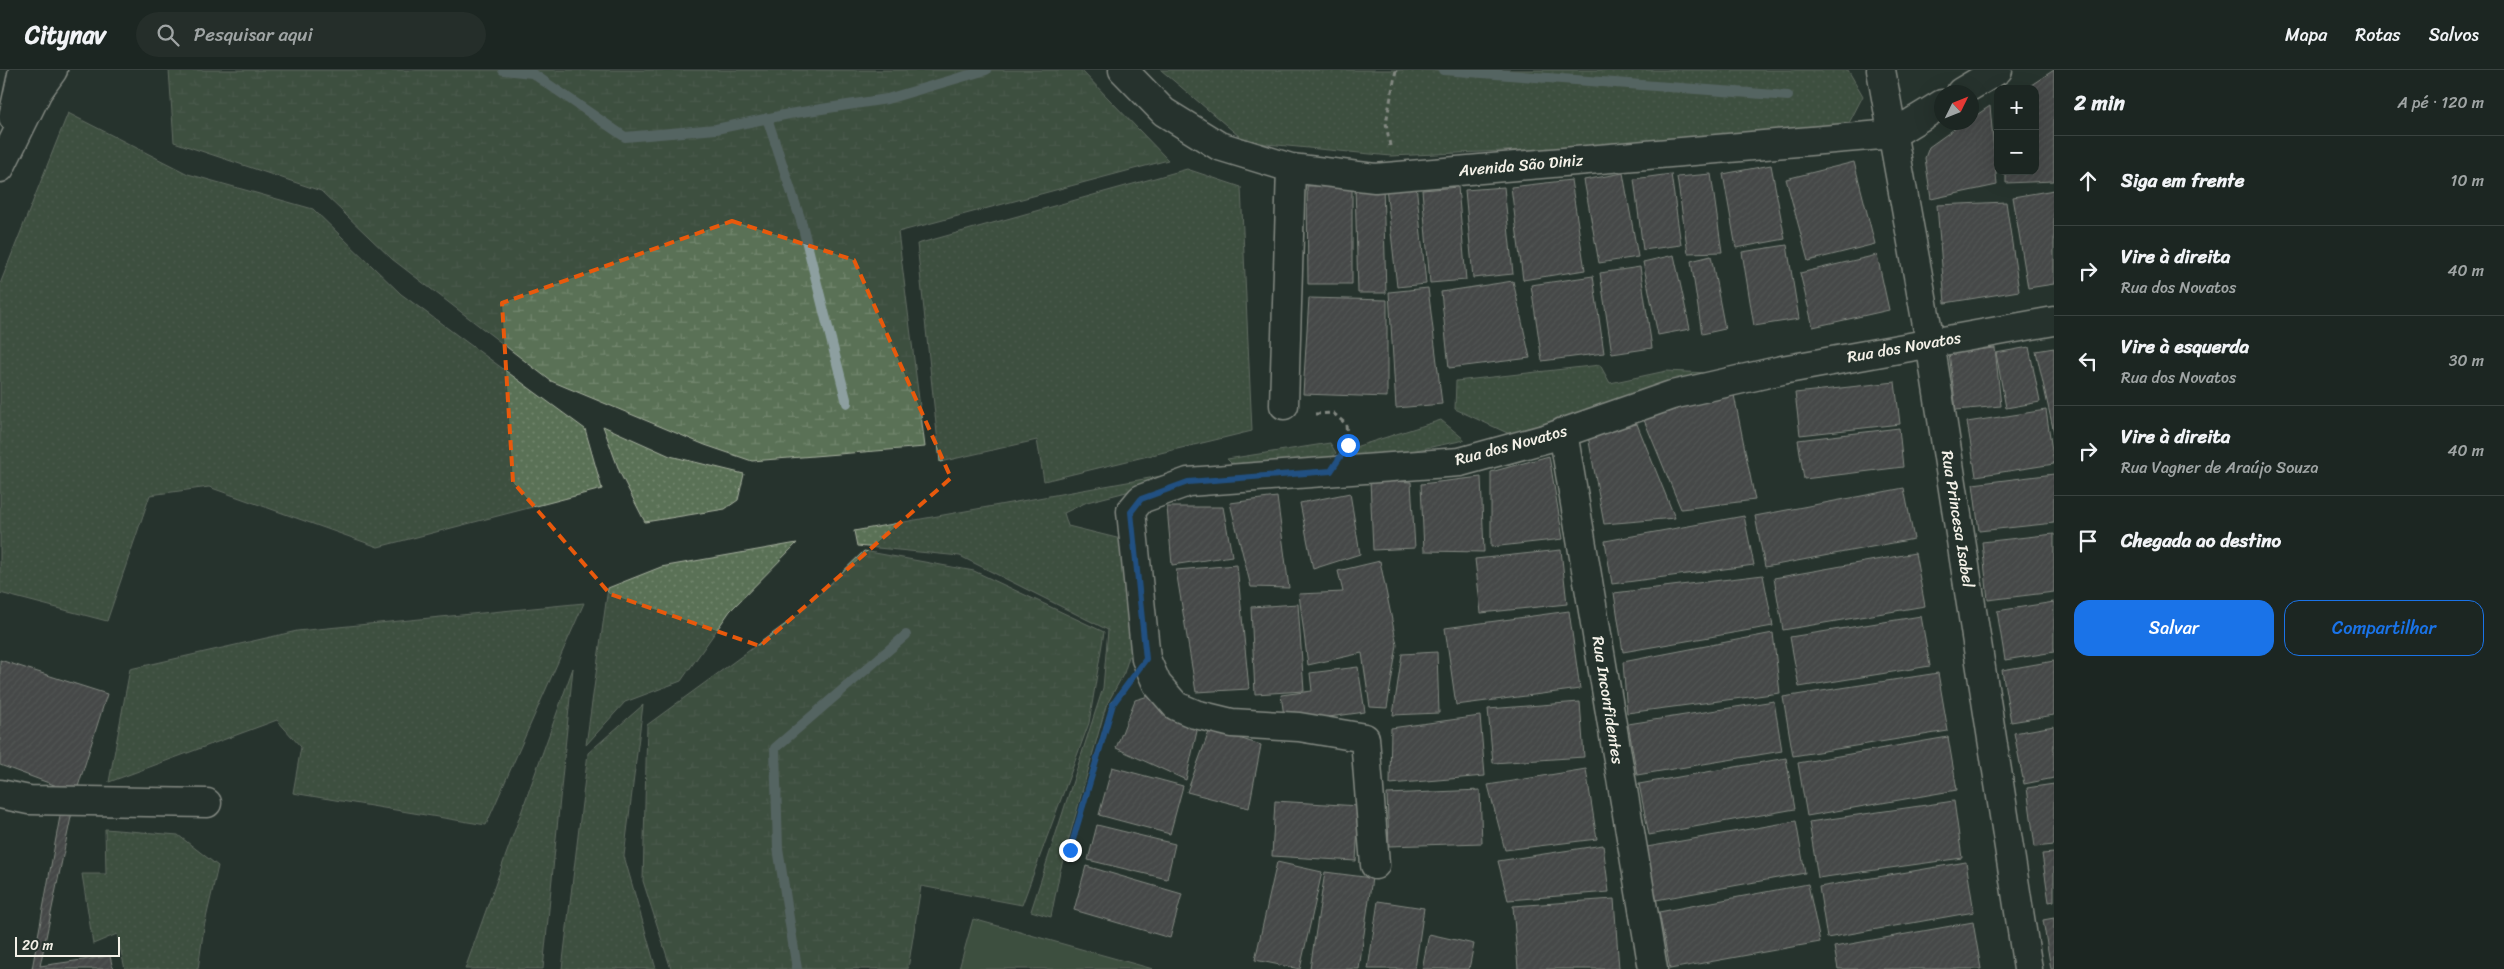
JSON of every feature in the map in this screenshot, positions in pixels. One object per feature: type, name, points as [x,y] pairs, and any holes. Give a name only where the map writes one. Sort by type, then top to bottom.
[{"type":"street","points":[[2,163],[23,70]]},
{"type":"street","points":[[2,163],[38,91],[53,70]]},
{"type":"street","name":"Avenida São Diniz","points":[[1123,70],[1164,112],[1219,146],[1291,168],[1375,178],[1893,134],[1934,109]]},
{"type":"street","name":"Rua Princesa Isabel","points":[[1881,70],[1930,342],[2028,969]]},
{"type":"street","points":[[1973,85],[1998,70]]},
{"type":"street","points":[[1284,404],[1291,168]]},
{"type":"street","name":"Rua dos Novatos","points":[[1375,865],[1365,738],[1299,727],[1232,723],[1194,714],[1176,706],[1158,684],[1146,659],[1131,512],[1141,499],[1188,482],[1460,462],[1563,432],[1672,394],[1782,370],[2054,321]]},
{"type":"street","name":"Rua Inconfidentes","points":[[1563,432],[1652,969]]},
{"type":"street","points":[[0,794],[29,800],[207,803]]},
{"type":"path","points":[[1395,176],[1386,123],[1396,70]]},
{"type":"path","points":[[1284,404],[1304,414],[1333,413],[1346,424],[1348,445],[1331,471]]},
{"type":"path","points":[[1070,850],[1113,704],[1146,659]]},
{"type":"highlighted area","points":[[732,221],[854,260],[951,478],[760,646],[610,594],[513,482],[502,303]]},
{"type":"green space","points":[[169,70],[1081,70],[1168,160],[898,232],[925,447],[752,461],[705,445],[551,381],[392,259],[321,191],[174,142]]},
{"type":"green space","points":[[1161,70],[1848,70],[1863,96],[1849,123],[1682,143],[1391,156],[1246,142]]},
{"type":"green space","points":[[68,113],[188,174],[313,209],[401,294],[585,429],[602,489],[378,547],[209,487],[150,495],[107,621],[0,593],[0,284]]},
{"type":"green space","points":[[1187,169],[1241,187],[1252,431],[1044,481],[1037,440],[940,462],[917,244]]},
{"type":"green space","points":[[1600,365],[1610,383],[1666,371],[1708,373],[1514,436],[1455,409],[1456,381]]},
{"type":"green space","points":[[1441,420],[1465,440],[1344,465],[1355,447]]},
{"type":"green space","points":[[603,426],[670,456],[744,474],[738,500],[725,509],[645,522],[620,473]]},
{"type":"green space","points":[[1330,443],[1336,453],[1327,465],[1238,470],[1227,459]]},
{"type":"green space","points":[[1172,474],[1174,480],[1087,502],[1064,513],[1068,526],[1129,541],[1136,634],[1124,673],[1106,706],[1060,871],[1051,917],[1031,911],[1103,688],[1108,630],[960,556],[857,546],[854,531]]},
{"type":"green space","points":[[797,543],[730,611],[681,681],[625,702],[586,745],[608,588],[661,567]]},
{"type":"green space","points":[[864,551],[974,571],[1104,632],[1089,723],[1022,905],[921,886],[908,969],[671,969],[643,881],[647,725],[798,615]]},
{"type":"green space","points":[[584,603],[486,825],[293,793],[301,747],[277,720],[109,782],[130,669],[297,631]]},
{"type":"green space","points":[[573,668],[543,969],[465,969]]},
{"type":"green space","points":[[643,705],[624,856],[656,969],[562,969],[588,753]]},
{"type":"green space","points":[[105,829],[178,835],[218,866],[204,927],[198,969],[125,969],[117,934],[93,944],[82,874],[106,874]]},
{"type":"green space","points":[[973,919],[1153,969],[959,969]]},
{"type":"building","points":[[2054,70],[2054,181],[2006,183],[2006,175],[2039,175],[2039,85],[2031,85]]},
{"type":"building","points":[[1990,106],[1994,175],[1996,175],[1997,185],[1931,199],[1925,158],[1929,147],[1953,130],[1979,130],[1979,113]]},
{"type":"building","points":[[1854,162],[1875,244],[1808,261],[1786,179]]},
{"type":"building","points":[[1771,165],[1785,239],[1736,248],[1723,174]]},
{"type":"building","points":[[1623,173],[1638,257],[1599,263],[1584,180]]},
{"type":"building","points":[[1671,174],[1681,245],[1643,250],[1634,179]]},
{"type":"building","points":[[1711,174],[1722,252],[1688,253],[1677,177]]},
{"type":"building","points":[[1571,180],[1585,270],[1523,280],[1511,187]]},
{"type":"building","points":[[1383,184],[1386,293],[1358,293],[1355,185]]},
{"type":"building","points":[[1416,184],[1426,284],[1397,287],[1386,187]]},
{"type":"building","points":[[1352,185],[1352,284],[1308,284],[1307,186]]},
{"type":"building","points":[[1458,187],[1466,280],[1430,283],[1422,190]]},
{"type":"building","points":[[1504,187],[1513,274],[1473,278],[1465,190]]},
{"type":"building","points":[[2054,190],[2054,284],[2028,288],[2013,197]]},
{"type":"building","points":[[2006,202],[2019,291],[1945,303],[1937,205]]},
{"type":"building","points":[[1787,245],[1799,319],[1754,326],[1742,252]]},
{"type":"building","points":[[1674,255],[1690,329],[1658,335],[1643,262]]},
{"type":"building","points":[[1877,255],[1889,310],[1813,327],[1800,273]]},
{"type":"building","points":[[1711,256],[1725,329],[1702,334],[1691,261]]},
{"type":"building","points":[[1640,267],[1652,348],[1612,354],[1600,273]]},
{"type":"building","points":[[1593,276],[1604,353],[1542,361],[1531,285]]},
{"type":"building","points":[[1513,281],[1530,358],[1449,368],[1441,292]]},
{"type":"building","points":[[1428,288],[1442,404],[1396,408],[1389,292]]},
{"type":"building","points":[[1309,298],[1387,300],[1387,397],[1303,394]]},
{"type":"building","points":[[2029,347],[2040,402],[2006,408],[1996,353]]},
{"type":"building","points":[[1995,348],[2001,406],[1956,410],[1949,353]]},
{"type":"building","points":[[2054,348],[2054,433],[2036,351]]},
{"type":"building","points":[[1895,382],[1900,424],[1800,435],[1795,393]]},
{"type":"building","points":[[1733,390],[1755,500],[1681,509],[1644,420]]},
{"type":"building","points":[[2046,410],[2054,464],[1976,476],[1967,422]]},
{"type":"building","points":[[1637,424],[1675,518],[1604,524],[1588,436]]},
{"type":"building","points":[[1899,428],[1903,467],[1804,479],[1798,440]]},
{"type":"building","points":[[1549,456],[1563,539],[1491,547],[1491,472]]},
{"type":"building","points":[[2054,474],[2054,523],[1979,531],[1973,484]]},
{"type":"building","points":[[1481,477],[1484,552],[1424,551],[1421,484]]},
{"type":"building","points":[[1370,480],[1411,482],[1415,548],[1373,550]]},
{"type":"building","points":[[1904,488],[1914,539],[1765,567],[1755,516]]},
{"type":"building","points":[[1350,493],[1360,554],[1313,569],[1300,503]]},
{"type":"building","points":[[1277,497],[1289,588],[1251,587],[1230,503]]},
{"type":"building","points":[[1167,507],[1223,507],[1232,556],[1172,565]]},
{"type":"building","points":[[1744,516],[1754,565],[1612,584],[1605,541]]},
{"type":"building","points":[[2054,534],[2054,592],[1988,600],[1982,542]]},
{"type":"building","points":[[1561,550],[1567,604],[1481,613],[1475,559]]},
{"type":"building","points":[[1915,553],[1925,606],[1783,630],[1774,578]]},
{"type":"building","points":[[1380,561],[1397,645],[1387,708],[1370,707],[1362,653],[1308,665],[1299,594],[1343,592],[1338,571]]},
{"type":"building","points":[[1237,565],[1249,689],[1196,692],[1176,570]]},
{"type":"building","points":[[1763,575],[1773,626],[1623,652],[1614,593]]},
{"type":"building","points":[[2054,602],[2054,652],[2005,660],[1997,611]]},
{"type":"building","points":[[1298,604],[1304,691],[1255,694],[1251,607]]},
{"type":"building","points":[[1569,611],[1580,689],[1456,705],[1445,628]]},
{"type":"building","points":[[1921,616],[1930,666],[1799,687],[1790,637]]},
{"type":"building","points":[[1773,633],[1780,693],[1627,713],[1623,662]]},
{"type":"building","points":[[1437,652],[1439,713],[1393,715],[1402,654]]},
{"type":"building","points":[[0,660],[107,694],[76,793],[40,966],[110,956],[113,969],[32,969],[65,789],[0,765]]},
{"type":"building","points":[[2054,661],[2054,715],[2011,722],[2002,670]]},
{"type":"building","points":[[1358,667],[1365,712],[1285,723],[1281,695],[1312,691],[1310,673]]},
{"type":"building","points":[[1938,673],[1948,731],[1793,756],[1783,697]]},
{"type":"building","points":[[1152,695],[1197,731],[1186,780],[1116,748],[1135,700]]},
{"type":"building","points":[[1774,701],[1782,751],[1637,775],[1628,724]]},
{"type":"building","points":[[1580,702],[1584,757],[1493,763],[1488,709]]},
{"type":"building","points":[[1480,716],[1485,776],[1390,784],[1391,728]]},
{"type":"building","points":[[2054,726],[2054,778],[2024,784],[2014,733]]},
{"type":"building","points":[[1210,729],[1261,745],[1249,808],[1187,792]]},
{"type":"building","points":[[1948,737],[1957,790],[1807,816],[1798,763]]},
{"type":"building","points":[[1786,758],[1795,809],[1649,835],[1639,784]]},
{"type":"building","points":[[1112,767],[1183,786],[1170,834],[1099,815]]},
{"type":"building","points":[[1586,769],[1597,839],[1505,850],[1488,785]]},
{"type":"building","points":[[2054,784],[2054,845],[2035,847],[2027,788]]},
{"type":"building","points":[[1480,790],[1482,843],[1389,846],[1387,794]]},
{"type":"building","points":[[1275,801],[1359,806],[1356,861],[1272,856]]},
{"type":"building","points":[[1954,801],[1962,858],[1818,878],[1809,822]]},
{"type":"building","points":[[1796,821],[1805,873],[1656,900],[1647,847]]},
{"type":"building","points":[[1097,825],[1175,844],[1167,879],[1088,860]]},
{"type":"building","points":[[1603,845],[1609,892],[1508,900],[1498,861]]},
{"type":"building","points":[[2054,853],[2054,901],[2049,902],[2042,854]]},
{"type":"building","points":[[1277,862],[1322,872],[1300,969],[1255,960]]},
{"type":"building","points":[[1966,862],[1974,912],[1827,938],[1819,887]]},
{"type":"building","points":[[1086,866],[1182,894],[1170,938],[1074,910]]},
{"type":"building","points":[[1325,872],[1372,878],[1359,969],[1310,969]]},
{"type":"building","points":[[1808,884],[1820,942],[1670,969],[1659,912]]},
{"type":"building","points":[[1614,899],[1619,969],[1518,969],[1513,906]]},
{"type":"building","points":[[1378,901],[1424,908],[1415,969],[1368,969]]},
{"type":"building","points":[[2054,918],[2054,969],[2051,969],[2043,920]]},
{"type":"building","points":[[1973,922],[1981,969],[1838,969],[1834,947]]},
{"type":"building","points":[[1429,934],[1474,944],[1469,969],[1422,969]]},
{"type":"waterway","points":[[503,70],[532,73],[625,137],[716,129],[789,114],[887,99],[986,70]]},
{"type":"waterway","points":[[1443,70],[1788,96]]},
{"type":"waterway","points":[[767,118],[802,224],[847,403]]},
{"type":"waterway","points":[[797,969],[778,848],[775,748],[906,635]]},
{"type":"route","points":[[1070,850],[1113,704],[1146,659],[1131,512],[1141,499],[1188,482],[1331,471],[1348,445]]}]
